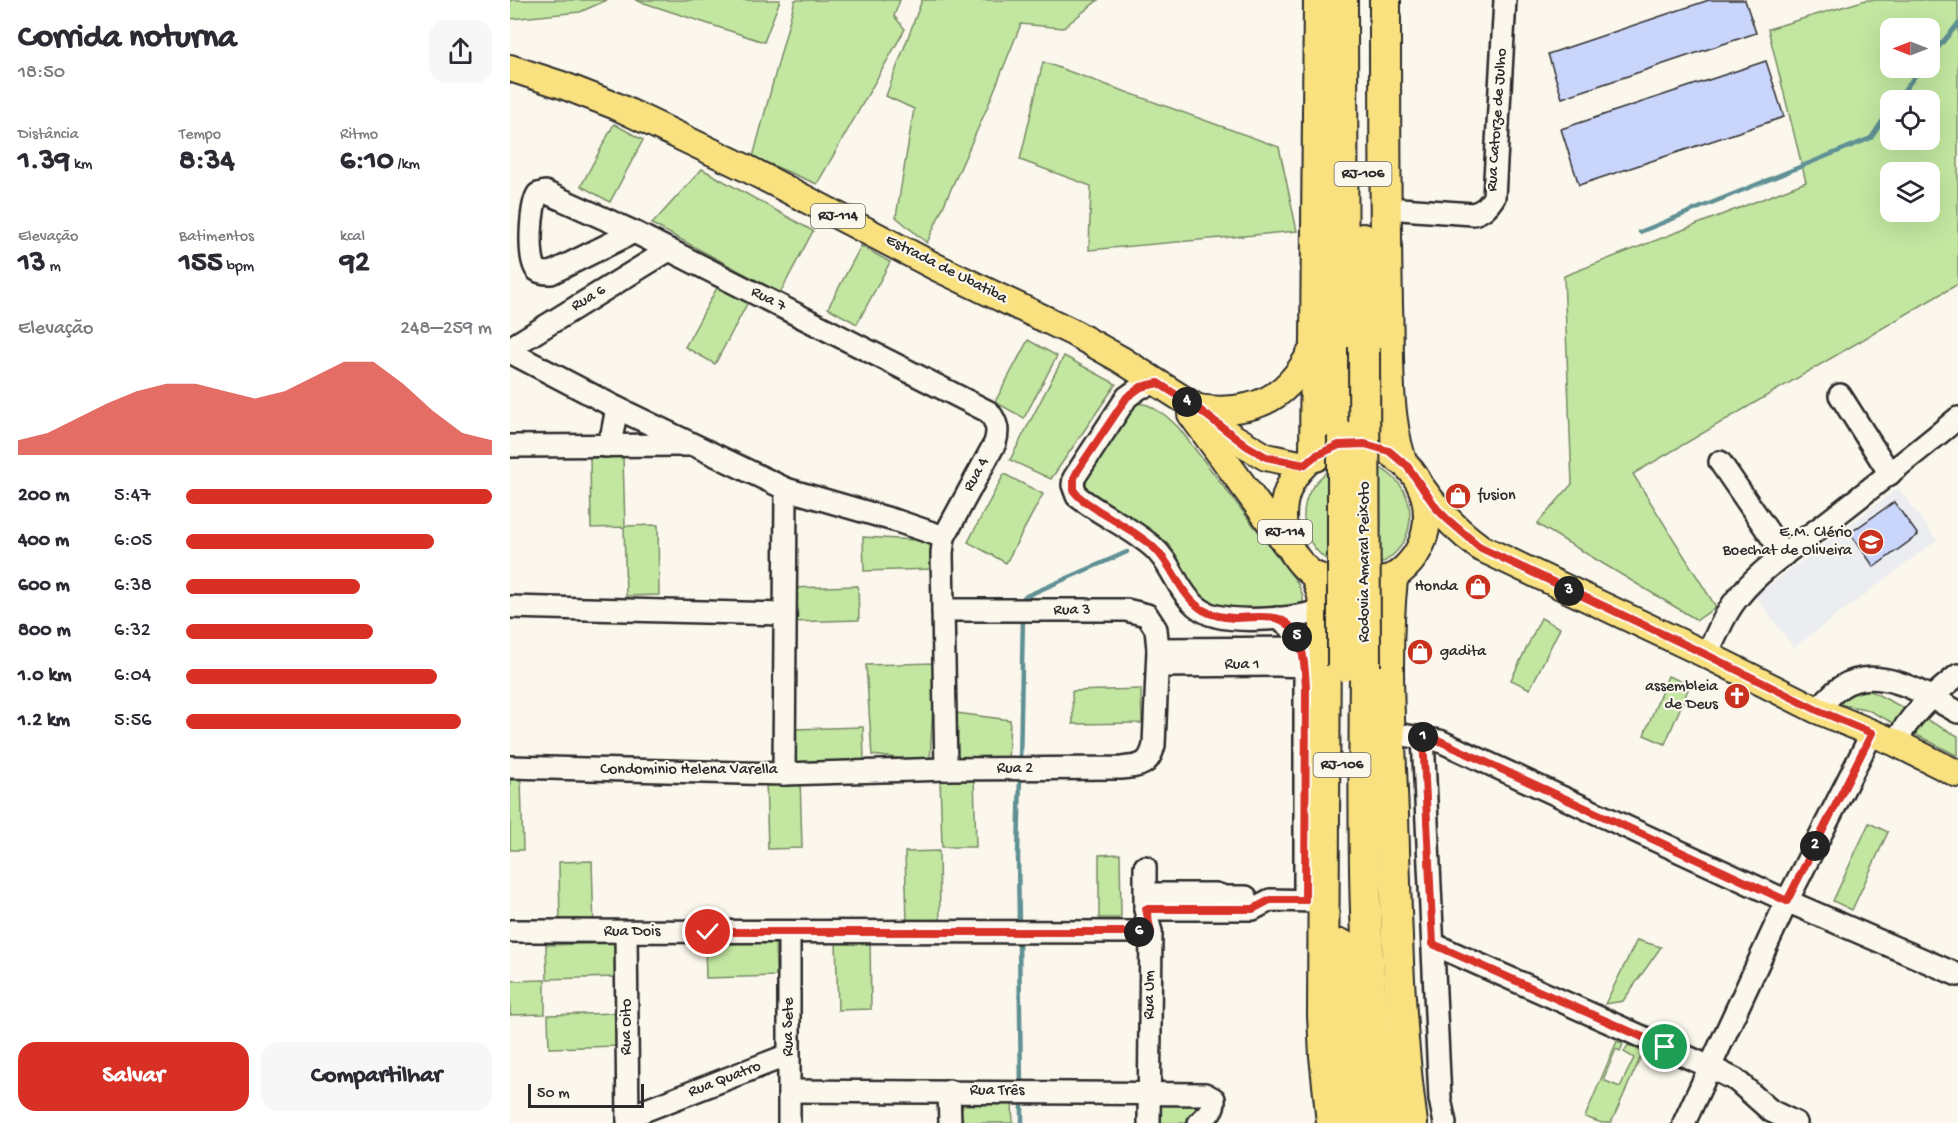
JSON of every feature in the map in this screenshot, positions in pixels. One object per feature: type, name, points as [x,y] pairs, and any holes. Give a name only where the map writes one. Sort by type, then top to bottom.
[{"type":"highway","points":[[1309,461],[1341,345],[1319,0]]},
{"type":"highway","name":"Rodovia Amaral Peixoto","points":[[1341,345],[1342,0]]},
{"type":"highway","name":"Rodovia Amaral Peixoto","points":[[1356,1123],[1348,1046],[1327,660],[1341,345],[1362,0]]},
{"type":"highway","points":[[1384,0],[1390,408],[1392,430],[1400,458]]},
{"type":"highway","points":[[1317,578],[1323,594],[1327,660],[1314,901],[1332,1123]]},
{"type":"highway","points":[[1392,579],[1389,627],[1390,733],[1398,942],[1412,1123]]},
{"type":"highway","name":"Rodovia Amaral Peixoto","points":[[1327,660],[1364,863],[1368,963],[1384,1123]]},
{"type":"main road","name":"Estrada de Ubatiba","points":[[510,68],[616,106],[748,169],[936,267],[1072,332],[1178,396],[1256,452],[1275,459],[1309,461]]},
{"type":"main road","points":[[1178,396],[1232,410],[1252,406],[1283,391],[1299,374],[1341,345]]},
{"type":"main road","name":"Estrada de Ubatiba","points":[[1178,396],[1295,556]]},
{"type":"main road","name":"RJ-114","points":[[1422,488],[1428,514],[1427,527],[1421,546],[1415,557],[1392,579],[1372,587],[1358,589],[1337,586],[1317,578],[1295,556],[1284,530],[1284,502],[1295,476],[1309,461],[1333,447],[1352,443],[1377,447],[1400,458],[1447,519],[1481,548]]},
{"type":"main road","name":"RJ-114","points":[[1415,557],[1443,546],[1461,544],[1481,548],[1817,710],[1896,743],[1958,774]]},
{"type":"street","name":"Rua Catorze de Julho","points":[[1386,208],[1473,214],[1482,211],[1494,197],[1505,0]]},
{"type":"street","name":"Rua 7","points":[[634,232],[551,273],[543,273],[536,269],[531,254],[534,204],[538,194],[545,192],[634,232],[989,412]]},
{"type":"street","name":"Rua 6","points":[[510,350],[531,334],[669,250]]},
{"type":"street","points":[[531,334],[536,364]]},
{"type":"street","points":[[510,350],[617,408],[786,489],[944,537],[942,553],[946,769]]},
{"type":"street","points":[[1178,396],[1141,387],[1127,397],[1078,470],[1074,478],[1074,491],[1082,500],[1157,550],[1190,600],[1204,611],[1221,617],[1277,618],[1310,615],[1324,609]]},
{"type":"street","points":[[1840,395],[1890,474]]},
{"type":"street","points":[[606,446],[612,434],[617,408]]},
{"type":"street","name":"Rua 4","points":[[944,537],[995,443],[998,429],[996,421],[989,412]]},
{"type":"street","points":[[1707,655],[1726,614],[1740,594],[1784,555],[1890,474],[1958,418]]},
{"type":"street","points":[[510,446],[693,445]]},
{"type":"street","points":[[1720,462],[1784,555]]},
{"type":"street","name":"Condominio Helena Varella","points":[[510,767],[784,774],[786,489]]},
{"type":"street","points":[[510,608],[784,614]]},
{"type":"street","name":"Rua 3","points":[[944,610],[1138,611],[1147,615],[1156,629],[1158,658]]},
{"type":"street","points":[[1277,618],[1327,660]]},
{"type":"street","name":"Rua 1","points":[[1158,658],[1327,660]]},
{"type":"street","name":"Rua 2","points":[[784,774],[1136,766],[1147,762],[1152,756],[1158,658]]},
{"type":"street","points":[[1896,743],[1907,723],[1931,697],[1958,675]]},
{"type":"street","points":[[1817,710],[1842,686],[1865,679],[1884,679],[1931,697],[1958,712]]},
{"type":"street","points":[[1390,733],[1440,741],[1787,901],[1958,975]]},
{"type":"street","points":[[1684,1123],[1787,901],[1872,733]]},
{"type":"street","points":[[1423,737],[1440,1099],[1445,1123]]},
{"type":"street","name":"Rua Um","points":[[1145,867],[1146,901],[1151,932],[1149,1123]]},
{"type":"street","points":[[1146,901],[1216,894],[1228,897],[1264,896],[1314,901]]},
{"type":"street","points":[[1146,901],[1253,909],[1264,896]]},
{"type":"street","name":"Rua Dois","points":[[510,931],[1151,932]]},
{"type":"street","name":"Rua Oito","points":[[626,932],[628,1120]]},
{"type":"street","name":"Rua Sete","points":[[789,932],[789,1123]]},
{"type":"street","points":[[1433,944],[1710,1067],[1736,1080],[1771,1111],[1796,1123]]},
{"type":"street","name":"Rua Quatro","points":[[628,1120],[788,1055]]},
{"type":"street","name":"Rua Três","points":[[789,1091],[1205,1094],[1214,1100],[1213,1109],[1199,1123]]},
{"type":"street","points":[[949,1091],[950,1123]]},
{"type":"shaded area","points":[[1898,488],[1937,540],[1794,648],[1755,596]]},
{"type":"green space","points":[[510,0],[607,0],[580,12],[510,19]]},
{"type":"green space","points":[[635,0],[780,0],[764,42]]},
{"type":"green space","points":[[795,0],[900,0],[894,16],[905,29],[817,184],[753,157]]},
{"type":"green space","points":[[922,0],[1098,0],[1063,28],[1021,24],[987,108],[927,243],[896,217],[914,109],[886,96]]},
{"type":"green space","points":[[1866,0],[1958,0],[1958,284],[1633,474],[1716,607],[1697,620],[1537,524],[1572,484],[1564,276],[1806,182],[1768,29]]},
{"type":"green space","points":[[1043,62],[1279,147],[1297,231],[1089,250],[1091,186],[1020,160]]},
{"type":"green space","points":[[614,124],[643,140],[610,202],[581,186]]},
{"type":"green space","points":[[702,169],[813,231],[780,293],[652,224]]},
{"type":"green space","points":[[861,246],[890,262],[857,324],[828,308]]},
{"type":"green space","points":[[718,286],[748,302],[715,364],[685,347]]},
{"type":"green space","points":[[1028,340],[1057,356],[1024,418],[995,402]]},
{"type":"green space","points":[[1064,356],[1116,384],[1051,479],[1010,460]]},
{"type":"green space","points":[[1137,403],[1148,405],[1165,415],[1178,427],[1297,582],[1303,596],[1303,607],[1225,608],[1202,602],[1086,488],[1086,478]]},
{"type":"green space","points":[[623,457],[625,526],[658,525],[659,595],[626,596],[624,527],[591,528],[590,458]]},
{"type":"green space","points":[[1357,463],[1377,467],[1394,479],[1406,496],[1410,516],[1406,536],[1394,553],[1377,565],[1357,569],[1337,565],[1320,553],[1308,536],[1304,516],[1308,496],[1320,479],[1337,467]]},
{"type":"green space","points":[[1004,474],[1043,494],[1006,563],[968,542]]},
{"type":"green space","points":[[863,537],[932,541],[933,569],[864,571]]},
{"type":"green space","points":[[858,586],[859,620],[790,622],[789,588]]},
{"type":"green space","points":[[1541,618],[1560,628],[1530,689],[1511,680]]},
{"type":"green space","points":[[935,663],[930,762],[872,755],[866,665]]},
{"type":"green space","points":[[1668,676],[1690,685],[1665,744],[1644,735]]},
{"type":"green space","points":[[1863,687],[1958,736],[1958,756],[1866,709],[1837,704]]},
{"type":"green space","points":[[1141,689],[1142,723],[1073,724],[1072,691]]},
{"type":"green space","points":[[956,713],[1010,720],[1008,761],[953,763]]},
{"type":"green space","points":[[863,727],[864,761],[795,763],[794,729]]},
{"type":"green space","points":[[940,777],[974,777],[976,847],[942,847]]},
{"type":"green space","points":[[800,778],[802,848],[768,849],[766,779]]},
{"type":"green space","points":[[510,780],[521,780],[523,850],[510,850]]},
{"type":"green space","points":[[1869,823],[1888,832],[1852,910],[1833,901]]},
{"type":"green space","points":[[939,851],[940,921],[907,922],[905,852]]},
{"type":"green space","points":[[1120,854],[1121,916],[1119,918],[1099,918],[1099,855]]},
{"type":"green space","points":[[592,861],[594,931],[560,932],[559,862]]},
{"type":"green space","points":[[870,939],[871,1009],[838,1010],[836,940]]},
{"type":"green space","points":[[1637,940],[1661,947],[1623,1001],[1605,1004]]},
{"type":"green space","points":[[615,943],[616,977],[547,979],[546,945]]},
{"type":"green space","points":[[775,943],[776,976],[706,978],[705,944]]},
{"type":"green space","points":[[545,980],[545,1014],[510,1015],[510,981]]},
{"type":"green space","points":[[618,1013],[619,1046],[549,1048],[548,1015]]},
{"type":"green space","points":[[1617,1041],[1623,1044],[1620,1051],[1616,1049],[1603,1080],[1620,1087],[1634,1058],[1624,1052],[1628,1045],[1643,1052],[1611,1123],[1602,1123],[1585,1117]]},
{"type":"green space","points":[[965,1103],[1012,1103],[1013,1123],[964,1123],[961,1113]]},
{"type":"green space","points":[[1158,1103],[1201,1103],[1201,1106],[1197,1115],[1189,1123],[1156,1123]]},
{"type":"building","points":[[1709,0],[1745,0],[1756,33],[1562,98],[1548,54]]},
{"type":"building","points":[[1766,61],[1784,117],[1579,185],[1561,129]]},
{"type":"building","points":[[1894,502],[1918,535],[1874,567],[1850,533]]},
{"type":"waterway","points":[[1940,45],[1958,24]]},
{"type":"waterway","points":[[1904,90],[1914,78]]},
{"type":"waterway","points":[[1640,232],[1871,138],[1880,125]]},
{"type":"waterway","points":[[1024,605],[1024,597],[1127,552]]},
{"type":"waterway","points":[[1020,764],[1023,617]]},
{"type":"waterway","points":[[1019,926],[1020,776]]},
{"type":"waterway","points":[[1019,938],[1021,1088]]},
{"type":"waterway","points":[[1022,1099],[1022,1123]]},
{"type":"place","name":"fusion","points":[[1458,496]]},
{"type":"place","name":"E.M. Clério Boechat de Oliveira","points":[[1871,542]]},
{"type":"place","name":"Honda","points":[[1478,587]]},
{"type":"place","name":"gadita","points":[[1420,652]]},
{"type":"place","name":"assembleia de Deus","points":[[1737,696]]},
{"type":"route","points":[[708,932],[1151,932],[1146,909],[1253,909],[1270,900],[1305,900],[1306,688],[1304,663],[1296,634],[1287,624],[1277,618],[1221,617],[1204,611],[1190,600],[1157,550],[1082,500],[1074,491],[1074,478],[1078,470],[1127,397],[1141,387],[1158,383],[1197,408],[1231,436],[1266,457],[1304,465],[1327,449],[1339,445],[1365,444],[1389,451],[1400,458],[1416,476],[1437,509],[1467,538],[1481,548],[1817,710],[1872,733],[1787,901],[1440,741],[1423,737],[1433,944],[1665,1047]]}]
